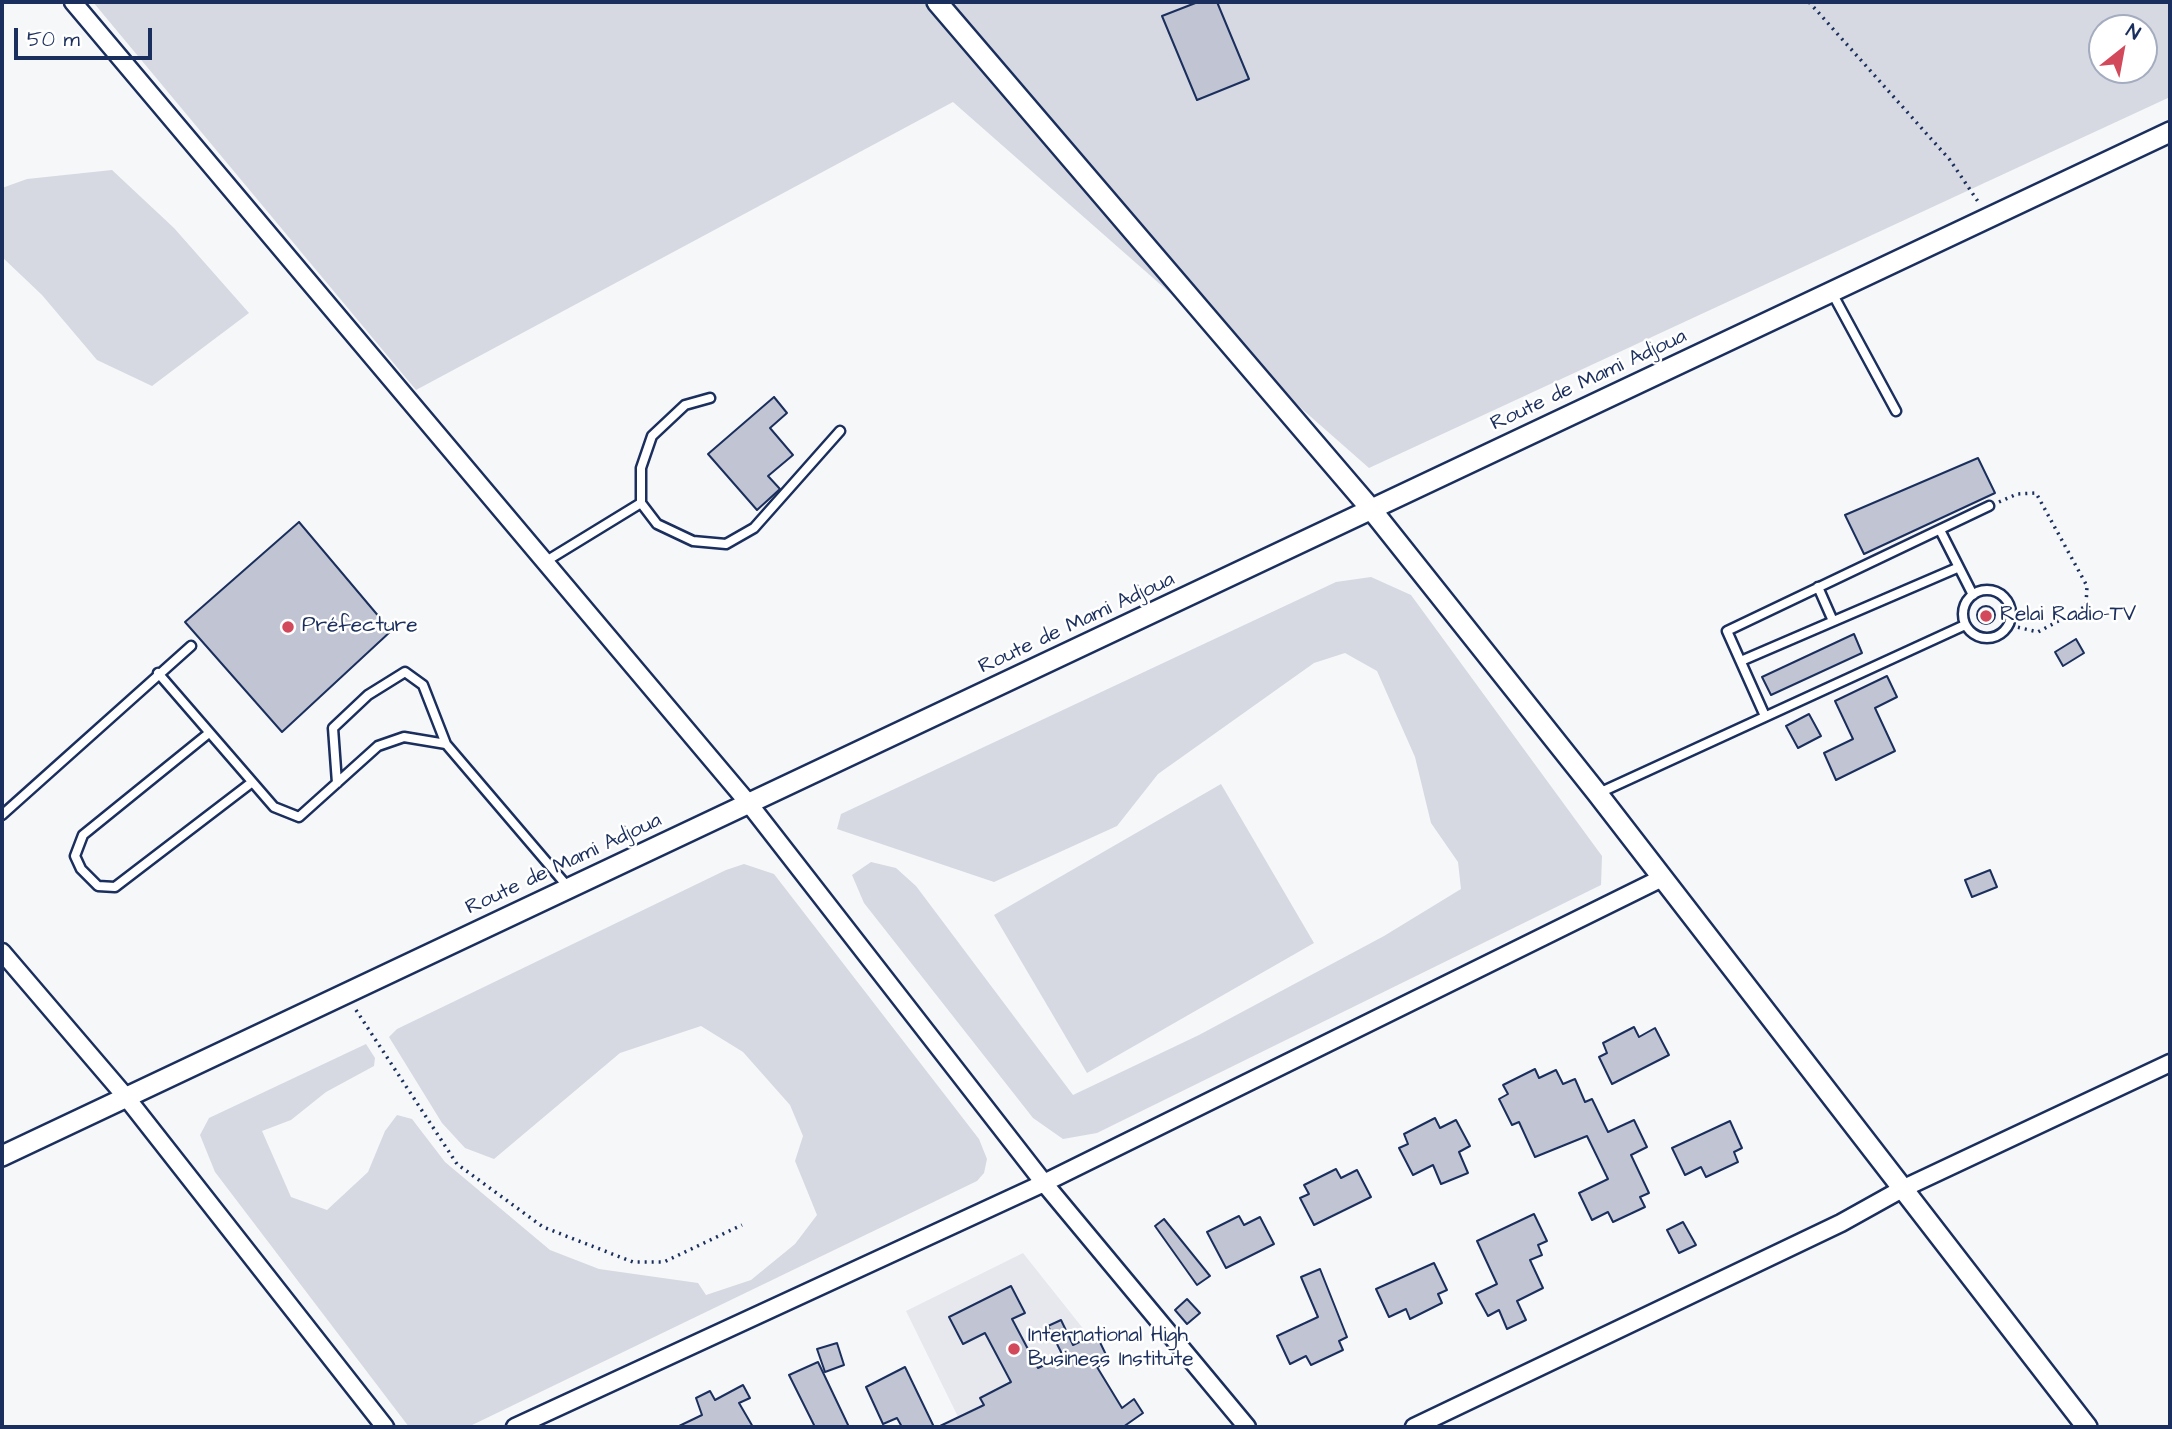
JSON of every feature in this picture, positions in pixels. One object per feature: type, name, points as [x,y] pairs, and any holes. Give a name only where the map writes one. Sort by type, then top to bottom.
[{"type":"street","points":[[73,2],[543,563],[750,805],[1044,1183],[1247,1427]]},
{"type":"street","points":[[937,2],[1371,509],[1597,793],[1660,880],[2087,1427]]},
{"type":"street","name":"Route de Mami Adjoua","points":[[2,1156],[568,887],[750,805],[1987,216],[2170,132]]},
{"type":"street","points":[[514,1427],[1044,1183],[1660,880]]},
{"type":"street","points":[[2,953],[126,1097],[385,1427]]},
{"type":"street","points":[[1414,1427],[1841,1223],[1902,1189],[2170,1063]]},
{"type":"lane","points":[[1831,291],[1896,411]]},
{"type":"lane","points":[[710,398],[685,405],[652,436],[641,468],[641,503],[657,524],[693,541],[726,544],[754,528],[840,431]]},
{"type":"lane","points":[[543,563],[641,503]]},
{"type":"lane","points":[[1765,716],[1727,631],[1989,506]]},
{"type":"lane","points":[[1940,530],[1973,595]]},
{"type":"lane","points":[[1741,661],[1957,568]]},
{"type":"lane","points":[[1818,587],[1833,621]]},
{"type":"lane","points":[[1986,591],[1999,594],[2010,612],[2008,625],[1997,636],[1982,638],[1965,625],[1964,605],[1973,595],[1986,591]]},
{"type":"lane","points":[[1597,793],[1965,625]]},
{"type":"lane","points":[[2,815],[191,646]]},
{"type":"lane","points":[[337,783],[333,728],[368,695],[405,672],[423,685],[439,719],[446,744],[568,887]]},
{"type":"lane","points":[[158,673],[274,807],[299,817],[378,746],[404,737],[446,744]]},
{"type":"lane","points":[[209,733],[83,835],[75,856],[81,869],[98,886],[115,887],[251,783]]},
{"type":"path","points":[[1809,2],[1950,159],[1987,216]]},
{"type":"path","points":[[1989,506],[2017,494],[2036,493],[2087,586],[2086,606],[2038,632],[2008,625]]},
{"type":"path","points":[[345,993],[457,1164],[543,1227],[622,1259],[664,1262],[742,1225]]},
{"type":"shaded area","points":[[93,2],[2170,2],[2170,97],[1369,468],[953,102],[416,390]]},
{"type":"shaded area","points":[[112,170],[174,228],[249,313],[152,386],[97,360],[42,295],[2,257],[2,188],[27,179]]},
{"type":"shaded area","points":[[1371,577],[1411,595],[1602,856],[1601,885],[1097,1133],[1063,1139],[1033,1118],[864,903],[852,875],[871,862],[896,868],[916,886],[1073,1095],[1199,1035],[1384,936],[1461,889],[1458,862],[1431,823],[1415,757],[1377,671],[1345,653],[1314,663],[1158,774],[1117,826],[994,882],[837,829],[841,814],[1336,582]]},
{"type":"shaded area","points":[[1221,784],[1314,943],[1087,1073],[994,915]]},
{"type":"shaded area","points":[[744,864],[774,874],[979,1139],[987,1159],[984,1173],[977,1181],[468,1427],[409,1427],[215,1172],[200,1135],[209,1118],[366,1044],[375,1058],[374,1066],[326,1092],[291,1120],[262,1131],[291,1197],[327,1210],[368,1172],[385,1131],[397,1115],[412,1119],[445,1162],[550,1250],[599,1269],[698,1283],[706,1295],[751,1280],[795,1244],[817,1215],[795,1161],[803,1136],[790,1105],[743,1052],[701,1026],[620,1053],[494,1159],[465,1148],[442,1123],[389,1037],[397,1029],[726,870]]},
{"type":"shaded area","name":"International High Business Institute","points":[[1023,1253],[1089,1336],[1096,1334],[1109,1361],[980,1427],[963,1427],[906,1311]]},
{"type":"building","points":[[1198,2],[1217,2],[1249,79],[1197,100],[1162,16]]},
{"type":"building","points":[[774,397],[787,413],[770,428],[793,455],[768,476],[780,489],[757,510],[708,454]]},
{"type":"building","points":[[1978,458],[1995,493],[1864,554],[1845,515]]},
{"type":"building","name":"Préfecture","points":[[299,522],[391,631],[282,732],[185,622]]},
{"type":"building","name":"Relai Radio-TV","points":[[1986,606],[1993,608],[1993,622],[1986,624],[1979,622],[1977,615],[1979,608]]},
{"type":"building","points":[[1854,634],[1862,653],[1771,695],[1762,677]]},
{"type":"building","points":[[2076,639],[2084,653],[2063,666],[2055,652]]},
{"type":"building","points":[[1887,676],[1897,697],[1875,708],[1895,751],[1836,780],[1824,753],[1853,739],[1835,701]]},
{"type":"building","points":[[1809,714],[1821,736],[1798,748],[1786,726]]},
{"type":"building","points":[[1990,870],[1997,887],[1972,897],[1965,880]]},
{"type":"building","points":[[1634,1027],[1639,1037],[1655,1028],[1669,1055],[1612,1084],[1599,1057],[1607,1053],[1603,1043]]},
{"type":"building","points":[[1535,1069],[1539,1078],[1556,1070],[1563,1084],[1575,1079],[1585,1102],[1592,1099],[1608,1132],[1634,1120],[1647,1147],[1631,1155],[1649,1193],[1640,1197],[1645,1207],[1613,1222],[1608,1212],[1592,1220],[1579,1193],[1608,1179],[1587,1136],[1535,1157],[1519,1122],[1512,1125],[1499,1099],[1508,1094],[1503,1085]]},
{"type":"building","points":[[1435,1118],[1440,1128],[1456,1120],[1470,1146],[1459,1152],[1468,1173],[1441,1184],[1433,1165],[1413,1175],[1399,1148],[1408,1144],[1404,1134]]},
{"type":"building","points":[[1730,1121],[1742,1148],[1734,1152],[1738,1162],[1706,1177],[1701,1167],[1685,1175],[1672,1148]]},
{"type":"building","points":[[1336,1169],[1341,1178],[1357,1170],[1371,1197],[1314,1225],[1300,1198],[1309,1194],[1304,1185]]},
{"type":"building","points":[[1534,1214],[1547,1241],[1538,1245],[1542,1255],[1530,1260],[1543,1288],[1517,1301],[1526,1320],[1507,1329],[1499,1310],[1488,1316],[1476,1294],[1497,1284],[1477,1241]]},
{"type":"building","points":[[1239,1216],[1244,1225],[1260,1217],[1274,1244],[1226,1268],[1207,1232]]},
{"type":"building","points":[[1164,1219],[1210,1276],[1197,1285],[1155,1226]]},
{"type":"building","points":[[1683,1222],[1696,1245],[1679,1253],[1667,1230]]},
{"type":"building","points":[[1434,1263],[1447,1290],[1438,1294],[1442,1303],[1410,1319],[1406,1309],[1389,1317],[1376,1289]]},
{"type":"building","points":[[1320,1269],[1347,1337],[1339,1341],[1343,1350],[1311,1365],[1306,1356],[1290,1364],[1277,1336],[1318,1317],[1301,1277]]},
{"type":"building","points":[[1011,1286],[1025,1313],[1012,1319],[1038,1368],[1063,1356],[1048,1326],[1061,1320],[1073,1345],[1096,1334],[1109,1361],[1097,1367],[1122,1408],[1134,1399],[1143,1413],[1123,1427],[938,1427],[984,1405],[980,1398],[1011,1382],[985,1333],[963,1344],[949,1317]]},
{"type":"building","points":[[1187,1299],[1200,1313],[1187,1324],[1175,1310]]},
{"type":"building","points":[[837,1343],[844,1365],[825,1372],[817,1349]]},
{"type":"building","points":[[818,1362],[849,1427],[815,1427],[789,1375]]},
{"type":"building","points":[[905,1367],[934,1427],[902,1427],[897,1418],[883,1424],[866,1387]]},
{"type":"building","points":[[743,1385],[750,1398],[739,1403],[753,1427],[677,1427],[702,1415],[696,1398],[710,1391],[715,1400]]},
{"type":"place","name":"Relai Radio-TV","points":[[1986,616]]},
{"type":"place","name":"Préfecture","points":[[288,627]]},
{"type":"place","name":"International High Business Institute","points":[[1014,1349]]}]
